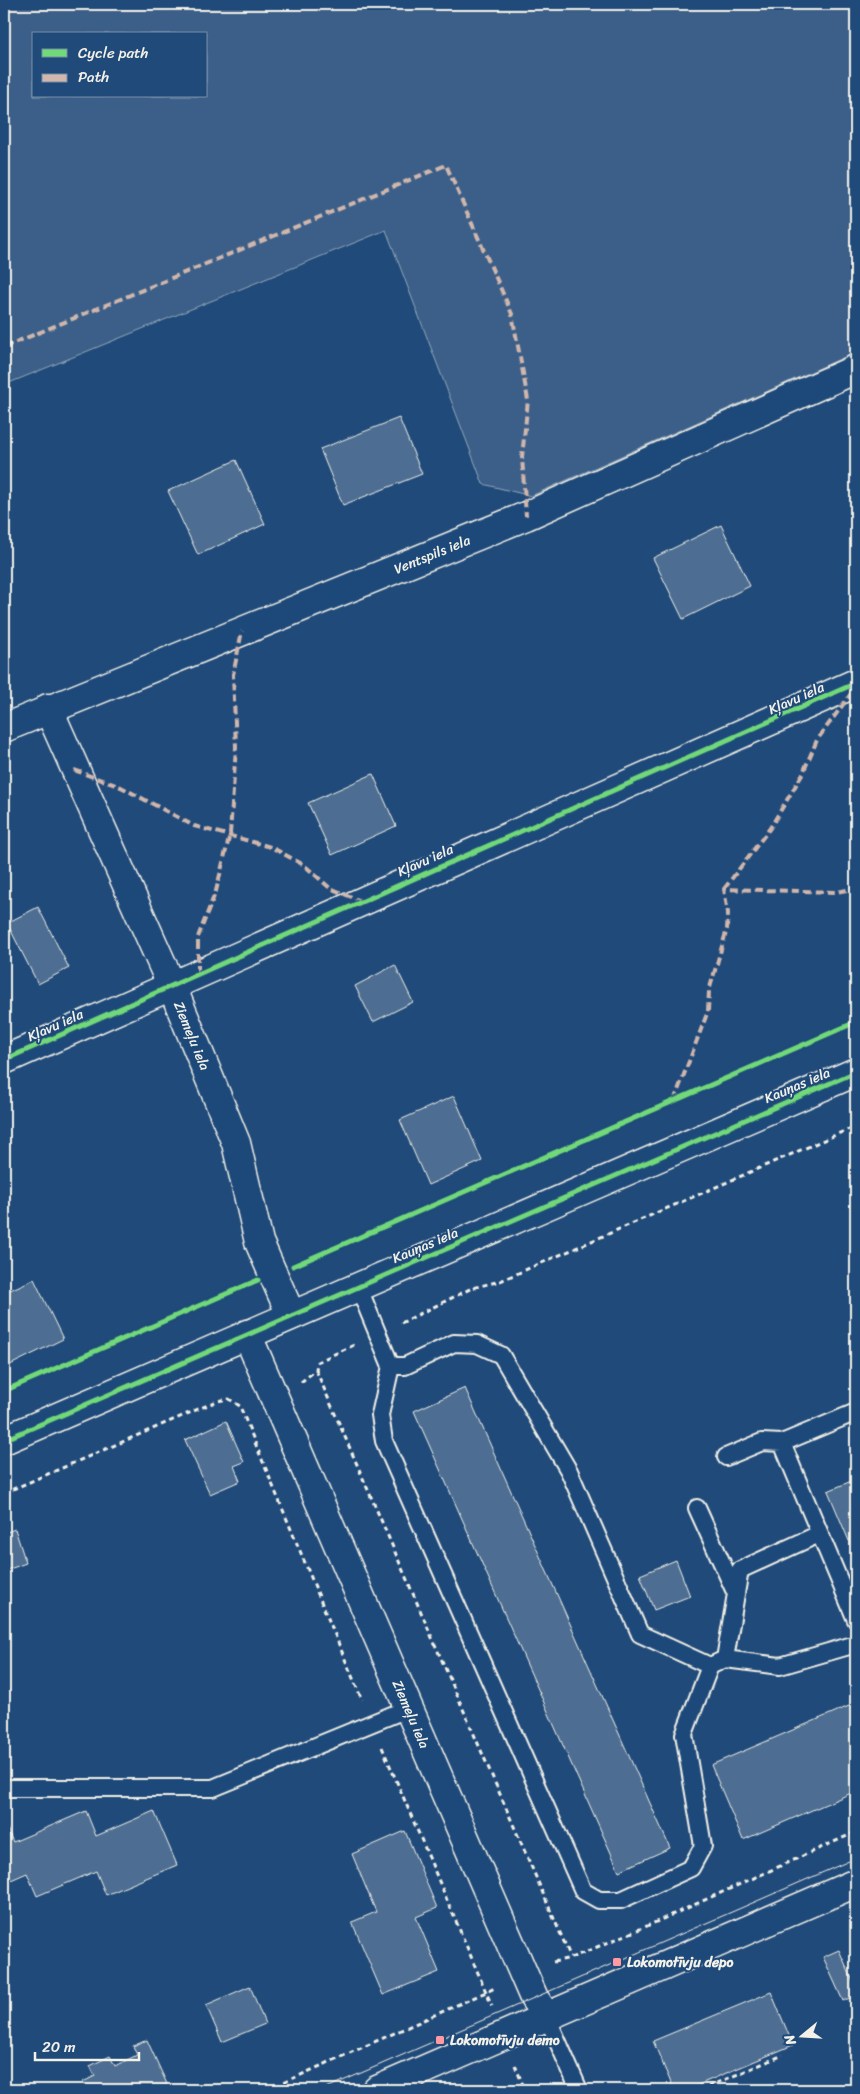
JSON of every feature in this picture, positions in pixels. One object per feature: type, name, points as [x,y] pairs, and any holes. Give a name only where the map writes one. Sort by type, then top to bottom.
[{"type":"street","name":"Ventspils iela","points":[[4,728],[48,708],[526,516],[856,369]]},
{"type":"street","name":"Kļavu iela","points":[[4,1060],[171,984],[856,683]]},
{"type":"street","name":"Ziemeļu iela","points":[[48,708],[171,984],[236,1143],[259,1242],[291,1315]]},
{"type":"street","name":"Kauņas iela","points":[[4,1440],[856,1072]]},
{"type":"street","name":"Ziemeļu iela","points":[[247,1334],[534,1998],[547,2017]]},
{"type":"street","points":[[378,2090],[856,1883]]},
{"type":"lane","points":[[358,1286],[390,1366],[380,1415],[384,1441],[583,1891],[599,1900],[622,1900],[692,1868],[703,1846],[684,1734],[710,1666],[725,1659],[780,1666],[856,1644]]},
{"type":"lane","points":[[390,1366],[405,1366],[454,1343],[477,1344],[501,1355],[569,1471],[640,1634],[710,1666]]},
{"type":"lane","points":[[726,1457],[762,1442],[782,1443],[856,1412]]},
{"type":"lane","points":[[782,1443],[856,1620]]},
{"type":"lane","points":[[697,1508],[736,1594]]},
{"type":"lane","points":[[725,1659],[740,1570],[819,1534]]},
{"type":"lane","points":[[4,1788],[213,1788],[408,1708]]},
{"type":"lane","name":"Ziemeļu iela","points":[[547,2017],[579,2090]]},
{"type":"path","points":[[571,1958],[316,1370],[317,1362],[378,1335],[472,1288],[500,1281],[856,1126]]},
{"type":"path","points":[[294,1387],[316,1370]]},
{"type":"path","points":[[4,1493],[217,1401],[229,1399],[241,1409],[247,1406]]},
{"type":"path","points":[[267,2090],[558,1960],[571,1958],[648,1926],[856,1832]]},
{"type":"path","points":[[700,2090],[782,2055]]},
{"type":"shaded area","points":[[4,4],[856,4],[856,352],[531,496],[483,484],[386,230],[4,385]]},
{"type":"building","points":[[399,418],[422,474],[343,505],[320,449]]},
{"type":"building","points":[[236,460],[265,524],[198,555],[168,491]]},
{"type":"building","points":[[721,525],[750,586],[683,619],[653,558]]},
{"type":"building","points":[[373,774],[396,826],[332,855],[308,803]]},
{"type":"building","points":[[38,907],[69,968],[38,984],[7,923]]},
{"type":"building","points":[[395,965],[413,1002],[373,1022],[355,986]]},
{"type":"building","points":[[454,1096],[482,1161],[428,1185],[400,1120]]},
{"type":"building","points":[[34,1279],[63,1339],[4,1368],[4,1293]]},
{"type":"building","points":[[465,1388],[670,1848],[619,1871],[414,1411]]},
{"type":"building","points":[[226,1421],[244,1462],[234,1466],[240,1481],[210,1494],[185,1440]]},
{"type":"building","points":[[856,1479],[856,1538],[849,1541],[828,1491]]},
{"type":"building","points":[[15,1529],[26,1563],[4,1571],[4,1533]]},
{"type":"building","points":[[676,1560],[690,1596],[654,1610],[640,1575]]},
{"type":"building","points":[[856,1703],[856,1791],[743,1840],[711,1765]]},
{"type":"building","points":[[86,1811],[96,1836],[154,1811],[177,1865],[106,1895],[96,1871],[37,1896],[27,1873],[4,1883],[4,1822],[13,1842]]},
{"type":"building","points":[[405,1831],[437,1908],[416,1917],[439,1972],[383,1995],[352,1922],[376,1912],[352,1854]]},
{"type":"building","points":[[839,1950],[856,1988],[856,1995],[843,2001],[823,1957]]},
{"type":"building","points":[[250,1986],[265,2024],[222,2042],[206,2005]]},
{"type":"building","points":[[771,1992],[793,2045],[686,2090],[674,2090],[653,2041]]},
{"type":"building","points":[[147,2040],[167,2084],[154,2090],[87,2090],[83,2082],[95,2076],[90,2066],[110,2056],[115,2066],[137,2055],[133,2046]]},
{"type":"tram line","points":[[322,2090],[856,1858]]},
{"type":"marked path","points":[[4,347],[446,165],[512,314],[528,400],[522,457],[526,516]]},
{"type":"marked path","points":[[198,973],[198,937],[216,891],[230,834],[236,747],[233,675],[242,631]]},
{"type":"marked path","points":[[724,889],[770,828],[802,775],[817,740],[856,687]]},
{"type":"marked path","points":[[74,770],[121,787],[194,826],[271,847],[304,865],[330,888],[361,901]]},
{"type":"marked path","points":[[674,1101],[708,1011],[709,991],[727,929],[728,913],[724,889],[837,892],[856,888]]},
{"type":"cycle path","points":[[4,1060],[856,683]]},
{"type":"cycle path","points":[[293,1266],[856,1022]]},
{"type":"cycle path","points":[[4,1440],[856,1072]]},
{"type":"cycle path","points":[[4,1391],[258,1280]]},
{"type":"place","name":"Lokomotīvju depo","points":[[617,1962]]},
{"type":"place","name":"Lokomotīvju demo","points":[[440,2040]]}]
